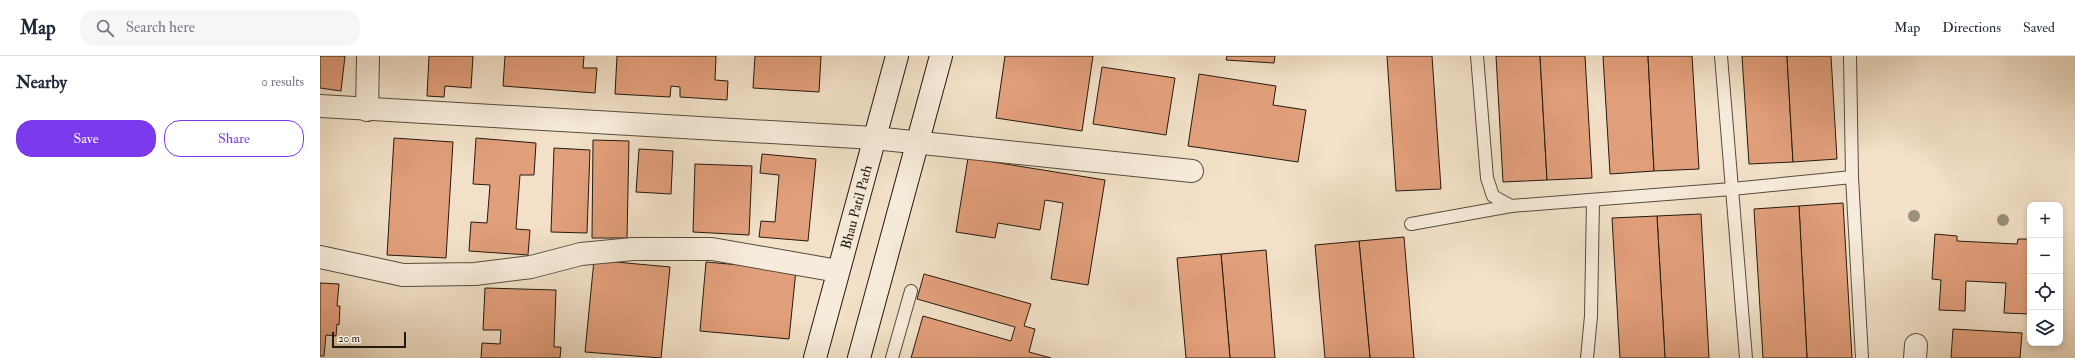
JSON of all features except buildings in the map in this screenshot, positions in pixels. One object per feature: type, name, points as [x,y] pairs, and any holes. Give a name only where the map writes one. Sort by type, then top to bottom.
[{"type":"street","points":[[367,110],[368,56]]},
{"type":"street","name":"Bhau Patil Path","points":[[815,358],[897,56]]},
{"type":"street","points":[[859,358],[941,56]]},
{"type":"street","points":[[320,106],[367,110],[874,138],[1192,171]]},
{"type":"street","points":[[320,257],[403,275],[467,274],[531,267],[581,254],[633,250],[712,250],[838,271]]},
{"type":"lane","points":[[1477,56],[1488,182],[1493,196],[1511,206]]},
{"type":"lane","points":[[1721,56],[1746,358]]},
{"type":"lane","points":[[1850,56],[1852,177],[1862,358]]},
{"type":"lane","points":[[1411,224],[1511,206],[1732,189],[1852,177]]},
{"type":"lane","points":[[1587,358],[1591,316],[1593,200]]},
{"type":"lane","points":[[892,358],[911,291]]}]
